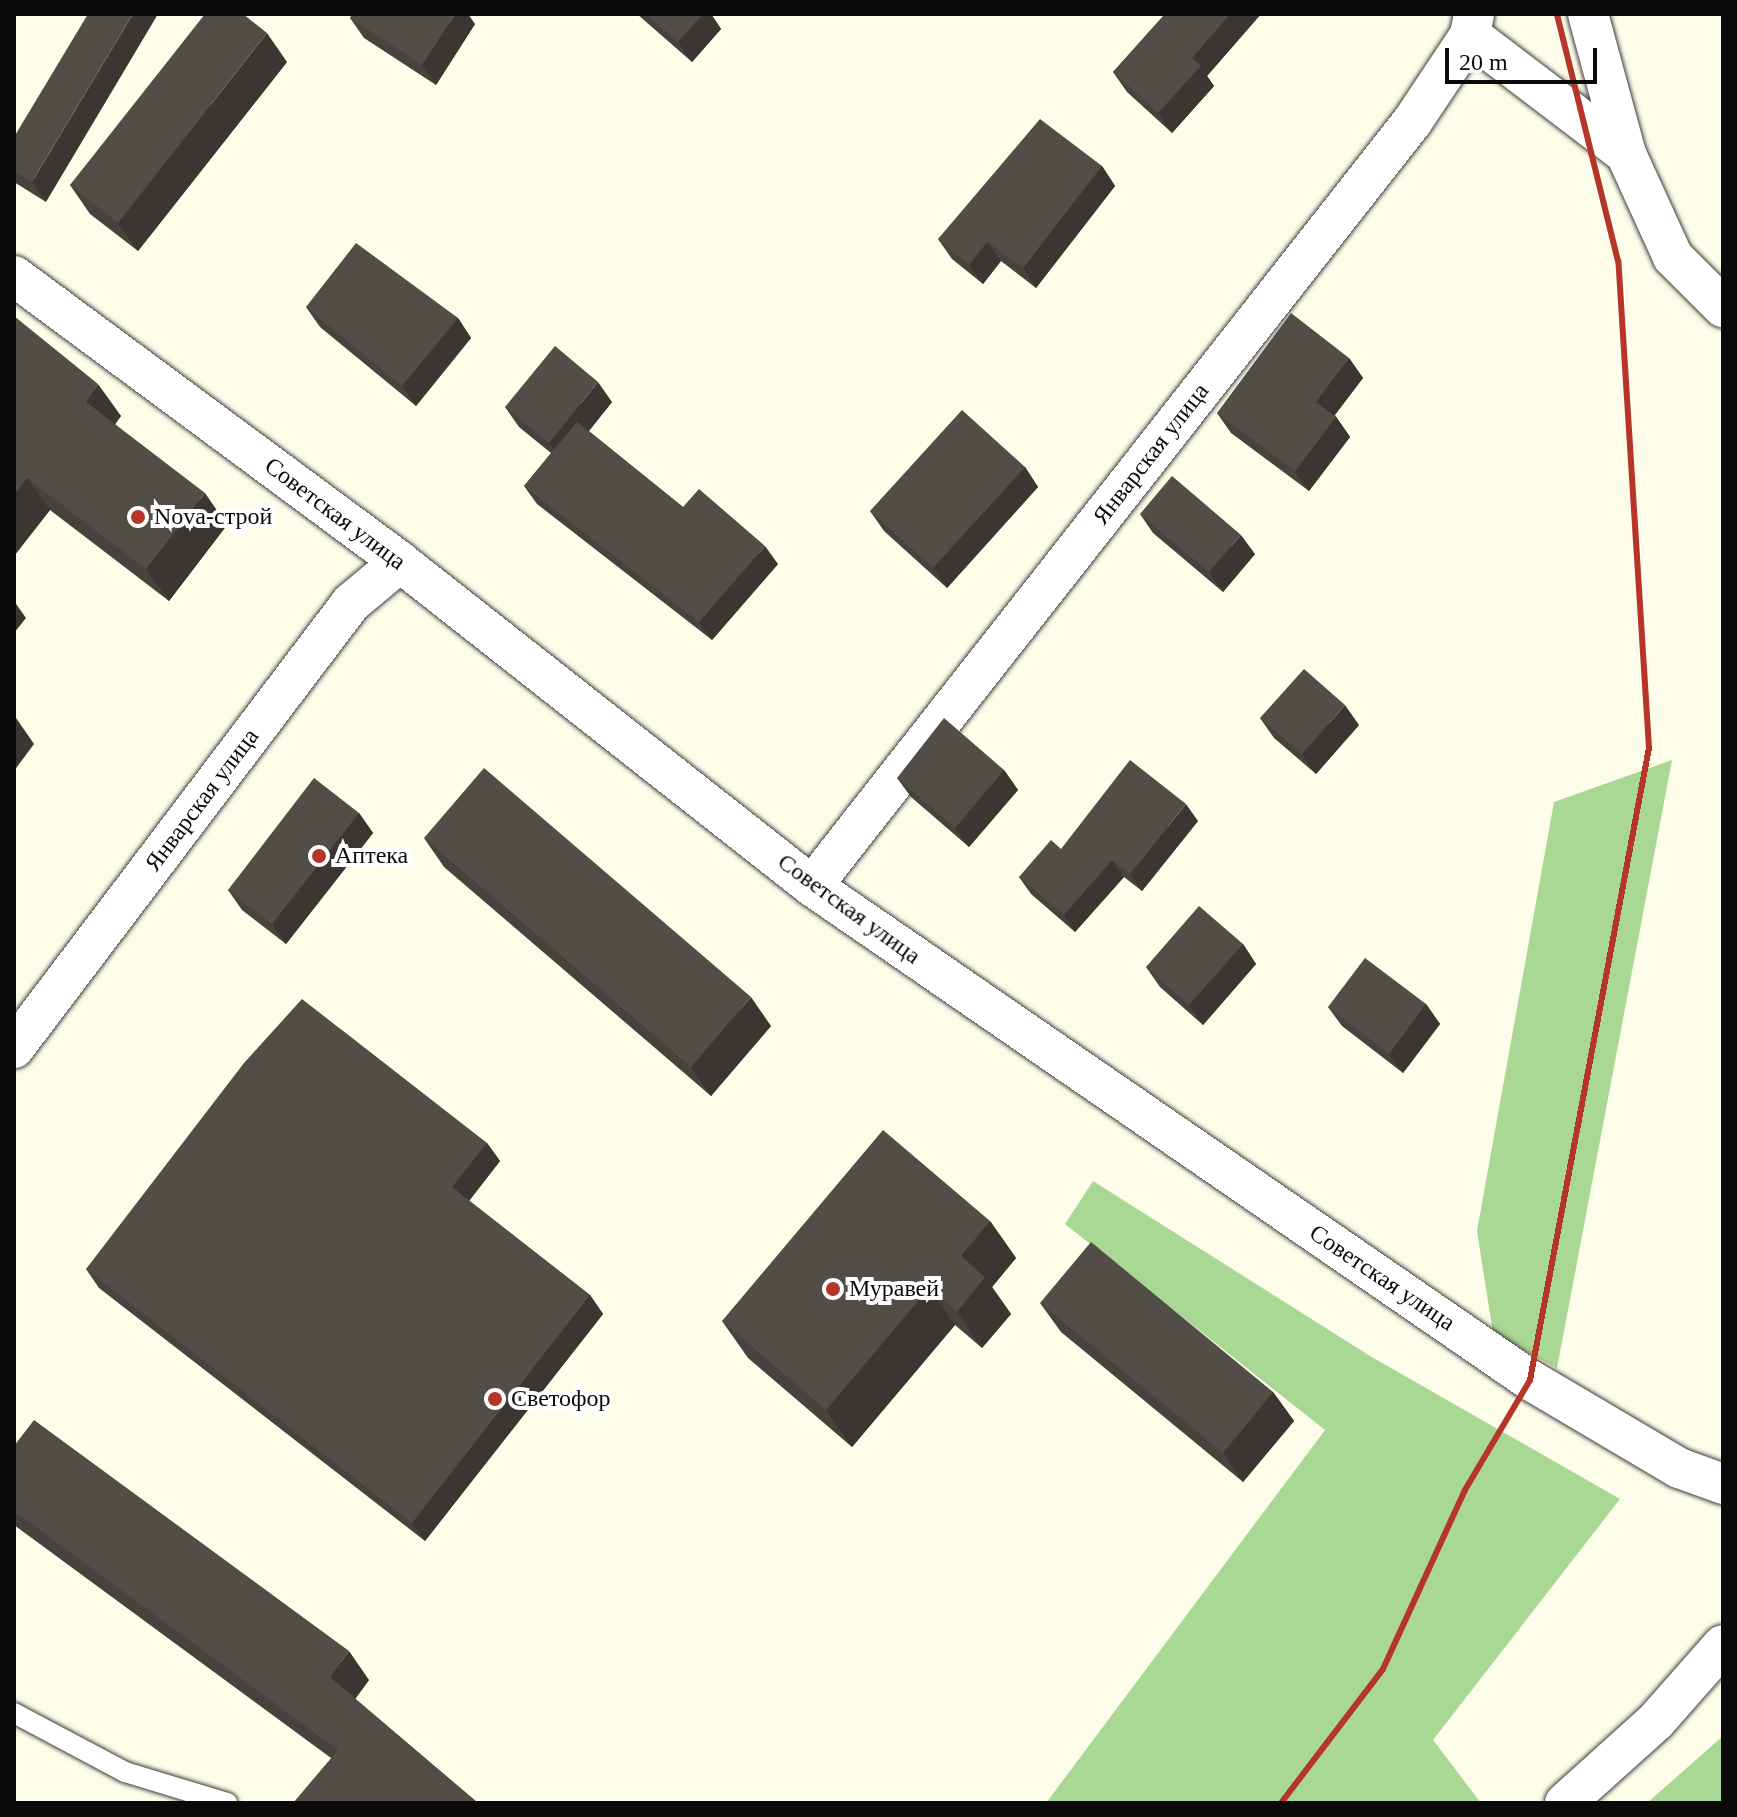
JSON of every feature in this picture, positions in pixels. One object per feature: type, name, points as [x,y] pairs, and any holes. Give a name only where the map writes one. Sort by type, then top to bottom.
[{"type":"street","points":[[1588,14],[1626,154],[1673,257],[1723,307]]},
{"type":"street","points":[[1472,24],[1626,154]]},
{"type":"street","name":"Январская улица","points":[[812,886],[1412,122],[1472,24]]},
{"type":"street","name":"Советская улица","points":[[14,276],[400,562],[812,886],[1530,1380],[1679,1468],[1723,1484]]},
{"type":"street","name":"Январская улица","points":[[14,1048],[351,603],[400,562]]},
{"type":"street","points":[[1565,1803],[1656,1721],[1723,1645]]},
{"type":"lane","points":[[14,1713],[125,1772],[227,1803]]},
{"type":"green space","points":[[1672,760],[1557,1368],[1493,1333],[1477,1231],[1554,802]]},
{"type":"green space","points":[[1093,1181],[1370,1356],[1620,1499],[1433,1740],[1481,1803],[1046,1803],[1325,1430],[1065,1224]]},
{"type":"green space","points":[[1723,1736],[1723,1803],[1647,1803]]},
{"type":"building","points":[[88,14],[133,14],[32,182],[14,171],[14,137]]},
{"type":"building","points":[[205,14],[243,14],[267,33],[118,223],[70,185]]},
{"type":"building","points":[[352,14],[455,14],[422,65],[350,18]]},
{"type":"building","points":[[646,14],[703,14],[678,42]]},
{"type":"building","points":[[1165,14],[1230,14],[1192,58],[1201,66],[1158,113],[1113,72]]},
{"type":"building","points":[[1040,119],[1102,166],[1023,268],[987,242],[969,265],[938,239]]},
{"type":"building","points":[[356,243],[458,318],[402,386],[306,307]]},
{"type":"building","points":[[1291,313],[1349,358],[1316,402],[1336,417],[1295,471],[1217,413]]},
{"type":"building","points":[[14,316],[98,384],[86,402],[205,493],[146,569],[27,478],[14,495]]},
{"type":"building","points":[[555,346],[598,382],[549,443],[505,407]]},
{"type":"building","points":[[962,410],[1025,467],[933,568],[870,511]]},
{"type":"building","points":[[577,422],[683,507],[699,489],[765,546],[699,622],[524,486]]},
{"type":"building","points":[[1172,476],[1241,535],[1209,572],[1140,514]]},
{"type":"building","points":[[1304,669],[1345,705],[1302,754],[1260,718]]},
{"type":"building","points":[[944,718],[1004,770],[955,828],[897,778]]},
{"type":"building","points":[[1130,760],[1186,804],[1130,874],[1112,860],[1064,915],[1019,877],[1051,840],[1061,849]]},
{"type":"building","points":[[484,768],[751,997],[691,1067],[424,838]]},
{"type":"building","points":[[314,778],[359,813],[272,924],[228,890]]},
{"type":"building","points":[[1199,906],[1243,944],[1189,1005],[1146,967]]},
{"type":"building","points":[[1365,958],[1426,1004],[1389,1054],[1328,1007]]},
{"type":"building","points":[[302,999],[487,1143],[452,1187],[590,1295],[412,1523],[86,1269],[244,1063]]},
{"type":"building","points":[[883,1130],[990,1221],[961,1256],[985,1277],[957,1312],[929,1288],[826,1410],[722,1321]]},
{"type":"building","points":[[1091,1242],[1273,1392],[1223,1453],[1040,1303]]},
{"type":"building","points":[[34,1420],[349,1651],[330,1677],[478,1803],[293,1803],[338,1750],[14,1511],[14,1446]]},
{"type":"railway","points":[[1281,1803],[1383,1669],[1465,1490],[1530,1380],[1649,748],[1618,261],[1557,14]]},
{"type":"place","name":"Nova-строй","points":[[138,517]]},
{"type":"place","name":"Аптека","points":[[319,856]]},
{"type":"place","name":"Муравей","points":[[833,1289]]},
{"type":"place","name":"Светофор","points":[[495,1399]]}]
